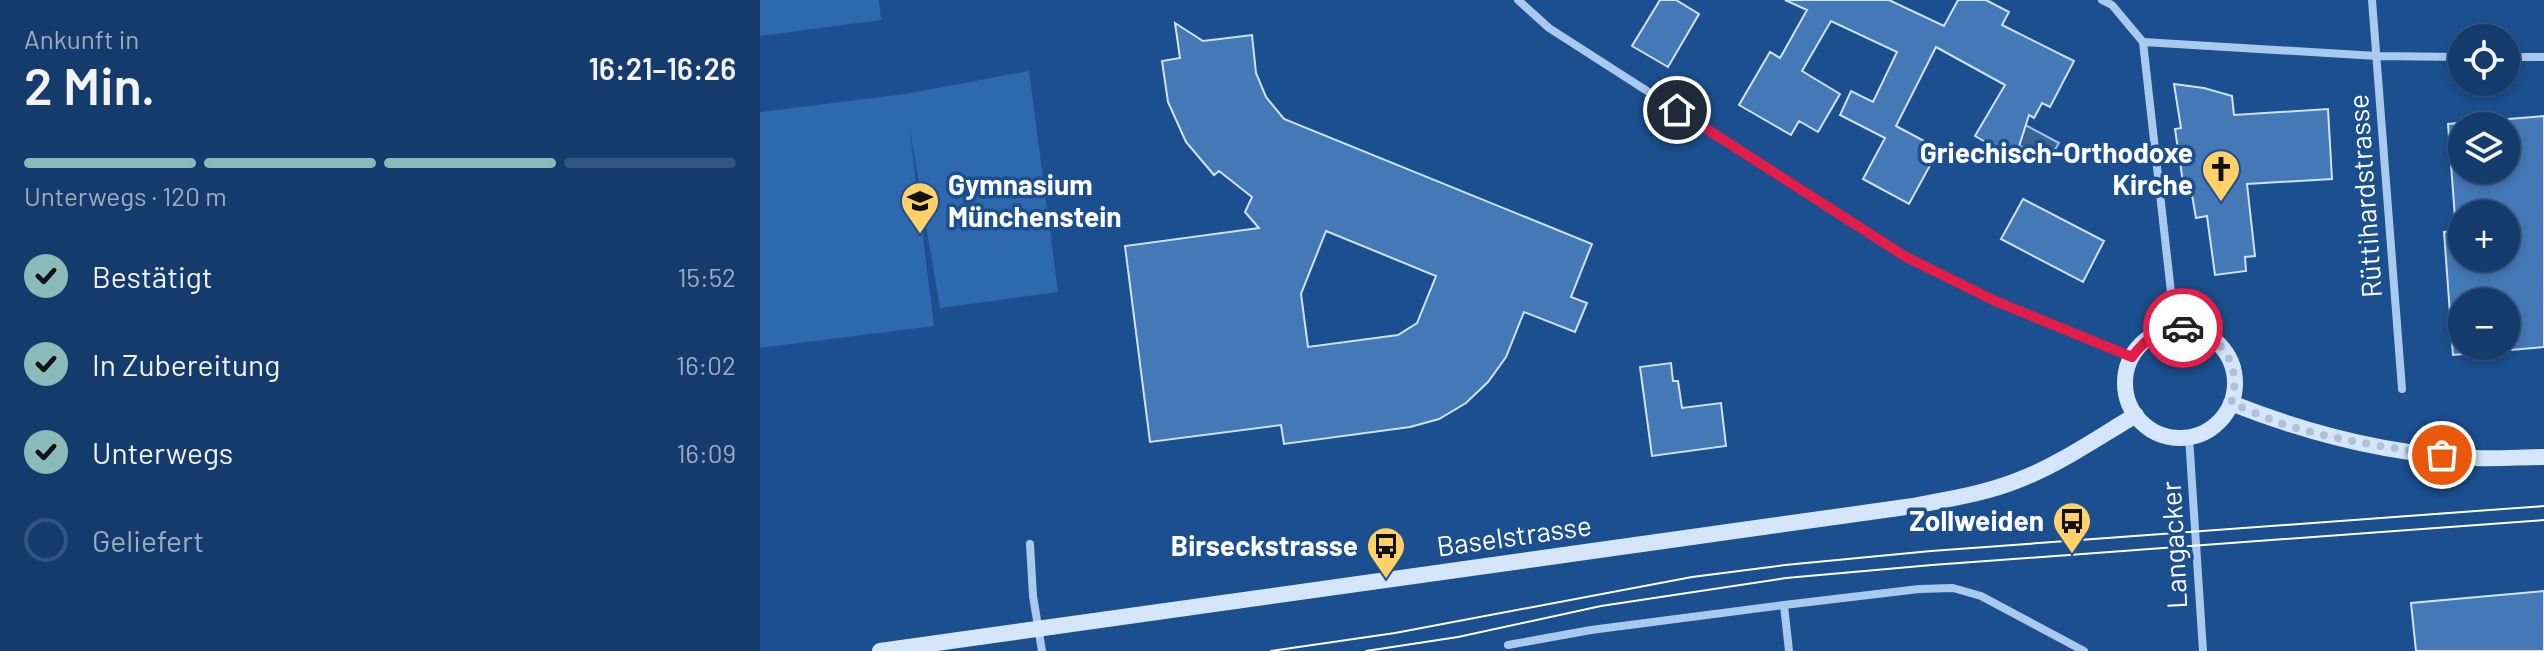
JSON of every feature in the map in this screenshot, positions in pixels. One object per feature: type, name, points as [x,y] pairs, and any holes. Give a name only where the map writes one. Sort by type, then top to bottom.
[{"type":"main road","points":[[2175,328],[2204,333],[2224,351],[2235,376],[2231,403],[2214,426],[2179,438],[2159,433],[2136,415],[2125,384],[2132,357],[2151,337],[2175,328]]},
{"type":"main road","points":[[2231,403],[2305,430],[2417,453],[2476,458],[2544,457]]},
{"type":"main road","name":"Baselstrasse","points":[[880,651],[1913,506],[1981,493],[2016,481],[2046,468],[2136,415]]},
{"type":"street","points":[[1518,0],[1549,28],[1906,257],[1995,301],[2132,357]]},
{"type":"street","points":[[2102,0],[2111,2],[2143,42],[2175,328]]},
{"type":"street","name":"Rüttihardstrasse","points":[[2372,0],[2402,389]]},
{"type":"street","points":[[2143,42],[2377,56],[2448,57]]},
{"type":"street","points":[[2520,57],[2544,57]]},
{"type":"street","name":"Langacker","points":[[2189,437],[2203,651]]},
{"type":"street","points":[[1030,544],[1042,651]]},
{"type":"street","points":[[1508,645],[1591,630],[1784,605],[1919,589],[1953,588],[1981,596],[2084,651]]},
{"type":"street","points":[[1784,605],[1789,651]]},
{"type":"shaded area","points":[[760,0],[879,0],[881,20],[760,36]]},
{"type":"shaded area","points":[[1029,71],[1058,292],[940,308],[909,125],[934,326],[760,348],[760,112],[905,94]]},
{"type":"shaded area","points":[[2003,113],[2059,143],[2048,161],[2016,144]]},
{"type":"building","points":[[1660,0],[1676,0],[1699,14],[1668,67],[1632,46]]},
{"type":"building","points":[[1785,0],[1889,0],[1944,26],[1958,0],[1986,0],[2009,12],[2002,25],[2074,61],[2050,107],[2042,103],[2034,118],[2029,115],[2015,159],[1975,136],[2005,85],[1936,47],[1896,126],[1939,149],[1909,204],[1863,179],[1885,138],[1840,115],[1851,91],[1873,102],[1897,52],[1831,21],[1802,71],[1840,94],[1818,132],[1799,121],[1791,135],[1739,105],[1770,52],[1780,58],[1807,10]]},
{"type":"building","points":[[1175,23],[1203,41],[1252,35],[1256,73],[1266,97],[1284,119],[1592,244],[1571,297],[1587,303],[1575,332],[1524,312],[1506,357],[1488,382],[1466,403],[1439,419],[1410,427],[1284,444],[1281,425],[1150,442],[1125,246],[1259,228],[1245,212],[1252,197],[1219,171],[1214,175],[1186,142],[1168,102],[1162,61],[1180,58]],"holes":[[[1326,231],[1436,276],[1417,323],[1398,335],[1308,347],[1301,294]]]},
{"type":"building","points":[[2174,84],[2232,96],[2234,115],[2328,109],[2332,179],[2247,184],[2255,256],[2245,257],[2246,271],[2215,275],[2207,216],[2196,218],[2192,195],[2185,196],[2175,129],[2181,128]]},
{"type":"building","points":[[2544,116],[2544,347],[2520,349],[2520,288],[2448,288],[2444,232],[2448,232],[2448,272],[2520,272],[2520,200],[2454,200],[2452,184],[2520,184],[2520,118]]},
{"type":"building","points":[[2023,199],[2104,241],[2083,282],[2001,239]]},
{"type":"building","points":[[1671,363],[1673,381],[1678,381],[1682,408],[1721,403],[1726,446],[1652,456],[1640,367]]},
{"type":"building","points":[[2544,591],[2544,651],[2416,651],[2411,603]]},
{"type":"tram line","points":[[1271,651],[1395,633],[1692,577],[1785,565],[1931,551],[2544,506]]},
{"type":"tram line","points":[[1366,651],[1458,637],[1601,606],[1786,578],[2544,520]]},
{"type":"way so far","points":[[2183,328],[2212,338],[2230,359],[2236,385],[2231,403],[2283,424],[2315,432],[2417,453],[2442,455]]},
{"type":"place","name":"Griechisch-Orthodoxe Kirche","points":[[2221,203]]},
{"type":"place","name":"Gymnasium Münchenstein","points":[[920,235]]},
{"type":"place","name":"Zollweiden","points":[[2072,555]]},
{"type":"place","name":"Birseckstrasse","points":[[1386,580]]},
{"type":"route","points":[[1677,110],[1906,257],[1995,301],[2132,357],[2140,346],[2159,332],[2183,328]]}]
